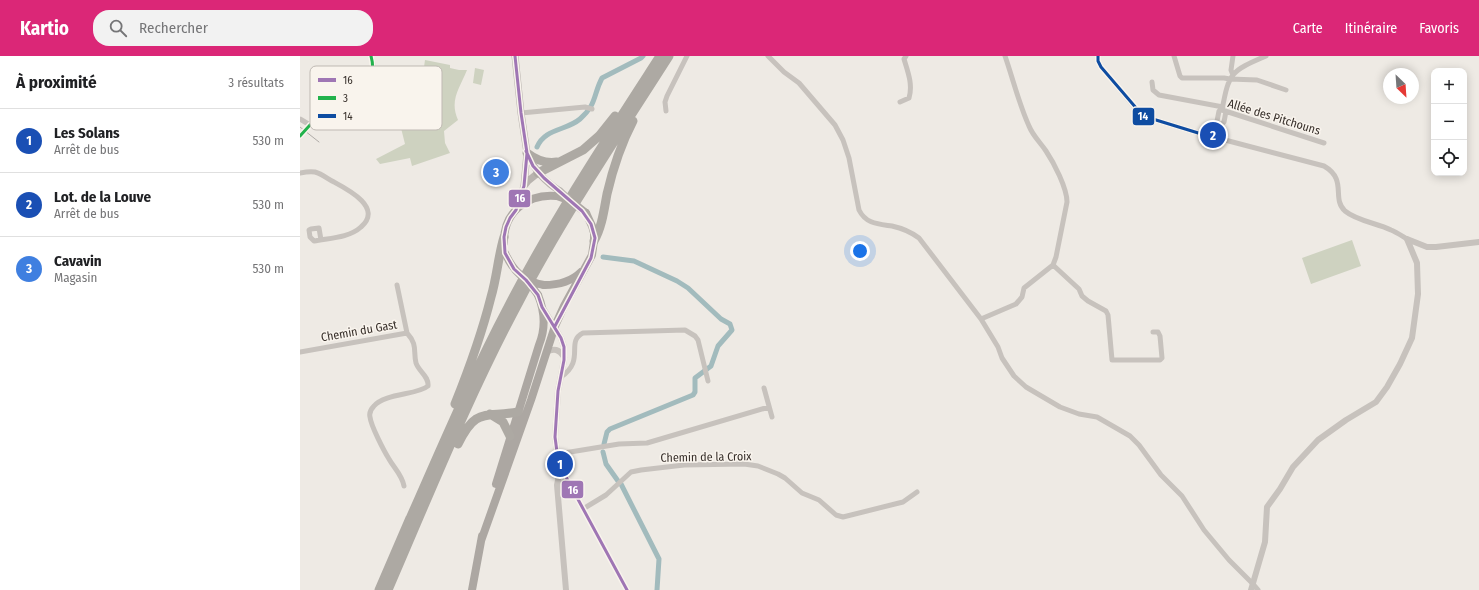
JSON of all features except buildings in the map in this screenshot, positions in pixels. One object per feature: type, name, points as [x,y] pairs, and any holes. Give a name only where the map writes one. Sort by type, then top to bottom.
[{"type":"highway","points":[[538,173],[583,150],[599,136],[663,57]]},
{"type":"highway","points":[[594,241],[600,230],[611,178],[622,144],[663,57]]},
{"type":"highway","points":[[408,523],[470,385],[518,295],[549,248],[663,57]]},
{"type":"highway","points":[[527,153],[544,162],[552,163],[564,160]]},
{"type":"highway","points":[[380,590],[468,372],[487,313],[502,254],[504,237]]},
{"type":"highway","points":[[388,590],[511,309]]},
{"type":"highway","points":[[405,551],[468,426],[478,417],[490,414],[518,412]]},
{"type":"highway","points":[[490,414],[503,422],[510,436]]},
{"type":"main road","points":[[515,56],[527,153],[524,186],[516,210]]},
{"type":"main road","points":[[481,541],[555,326],[564,306],[592,256],[594,241],[592,226],[586,213],[559,194],[538,173],[527,153]]},
{"type":"main road","points":[[524,186],[538,173]]},
{"type":"main road","points":[[504,237],[510,218],[525,202],[536,197],[559,194]]},
{"type":"main road","points":[[472,590],[484,523],[542,337],[544,325],[542,307],[538,295],[502,254]]},
{"type":"main road","points":[[526,280],[535,284],[556,285],[567,282],[577,276],[585,268]]},
{"type":"main road","points":[[518,412],[524,409],[535,384]]},
{"type":"street","points":[[371,56],[374,66]]},
{"type":"street","points":[[666,111],[665,102],[667,96],[687,56]]},
{"type":"street","points":[[768,56],[784,72],[799,83],[834,125],[843,140],[849,158],[858,210],[862,216],[871,223],[894,227],[913,233],[919,238],[982,319],[998,347],[1002,358],[1014,376],[1026,387],[1060,407],[1079,414],[1097,417],[1130,436],[1139,445],[1161,475],[1182,496],[1204,530],[1229,560],[1258,590]]},
{"type":"street","points":[[900,102],[909,98],[911,92],[911,83],[904,59],[906,56]]},
{"type":"street","points":[[982,319],[1016,304],[1022,296],[1024,288],[1053,265],[1067,202],[1067,196],[1055,167],[1046,150],[1036,139],[1029,126],[1005,56]]},
{"type":"street","points":[[1098,56],[1101,67],[1136,109],[1144,116],[1208,136],[1316,164],[1331,170],[1338,181],[1342,207],[1346,211],[1427,247],[1479,242]]},
{"type":"street","points":[[1174,56],[1182,78],[1232,77],[1257,80],[1286,90]]},
{"type":"street","points":[[1232,77],[1231,70],[1233,56]]},
{"type":"street","points":[[1216,138],[1219,126],[1224,122],[1223,110],[1227,84],[1236,71],[1266,56]]},
{"type":"street","name":"Allée des Pitchouns","points":[[1152,82],[1153,90],[1159,95],[1223,110],[1324,143]]},
{"type":"street","points":[[521,113],[590,108]]},
{"type":"street","points":[[300,119],[310,125],[300,136]]},
{"type":"street","points":[[300,173],[317,173],[348,189],[358,196],[368,210],[366,222],[361,228],[346,235],[321,240]]},
{"type":"street","points":[[1251,590],[1266,542],[1267,507],[1293,467],[1318,440],[1346,420],[1376,402],[1387,387],[1400,364],[1412,338],[1418,294],[1417,262],[1407,239]]},
{"type":"street","points":[[1053,265],[1079,289],[1082,296],[1106,311],[1108,314],[1112,360],[1160,360],[1162,358],[1160,336],[1158,332],[1153,332]]},
{"type":"street","points":[[397,285],[407,333]]},
{"type":"street","points":[[542,307],[555,326],[564,348],[554,437],[561,467],[627,590]]},
{"type":"street","points":[[561,377],[569,372],[574,363],[575,340],[577,336],[583,333],[685,330],[695,336],[698,340],[708,382]]},
{"type":"street","name":"Chemin du Gast","points":[[300,352],[407,333],[415,346],[416,364],[428,380],[428,386],[424,389],[384,399],[372,407],[370,414],[372,424],[388,456],[397,469],[404,486]]},
{"type":"street","points":[[544,356],[550,350],[557,349],[564,357]]},
{"type":"street","points":[[764,388],[772,417]]},
{"type":"street","points":[[558,454],[620,444],[647,443],[769,407]]},
{"type":"street","points":[[556,446],[568,453]]},
{"type":"street","name":"Chemin de la Croix","points":[[583,509],[606,495],[631,472],[684,466],[744,464],[758,466],[785,478],[802,493],[819,500],[836,515],[843,517],[903,502],[918,492]]},
{"type":"street","points":[[561,467],[557,480],[566,590]]},
{"type":"street","points":[[558,492],[560,486],[567,479]]},
{"type":"green space","points":[[425,60],[450,65],[450,68],[467,70],[456,94],[455,106],[458,120],[444,131],[445,143],[450,153],[412,166],[410,158],[380,164],[376,159],[405,144],[402,130],[442,130],[442,66],[424,66]]},
{"type":"green space","points":[[475,68],[484,70],[481,85],[473,83]]},
{"type":"green space","points":[[1352,240],[1361,266],[1311,284],[1302,258]]},
{"type":"waterway","points":[[537,147],[545,136],[574,123],[585,114],[592,104],[602,78],[643,56]]},
{"type":"waterway","points":[[603,257],[634,261],[677,281],[688,288],[721,319],[730,324],[732,330],[718,346],[711,366],[695,378],[695,392],[693,395],[610,429],[607,432],[604,444]]},
{"type":"waterway","points":[[603,452],[606,464],[618,481]]},
{"type":"waterway","points":[[621,484],[659,559],[657,590]]},
{"type":"tram line","points":[[300,127],[319,142]]},
{"type":"transit line","name":"3","points":[[371,56],[372,66]]},
{"type":"transit line","name":"16","points":[[515,56],[527,153],[524,186],[516,210],[506,227],[504,237],[505,253],[514,269],[526,280],[538,295],[542,307],[561,338],[564,347],[564,360],[558,391],[555,437],[557,452],[567,479],[627,590]]},
{"type":"transit line","name":"14","points":[[1098,56],[1098,61],[1101,67],[1143,116],[1208,136],[1216,140]]},
{"type":"transit line","name":"3","points":[[300,136],[310,125]]},
{"type":"transit line","name":"16","points":[[526,151],[533,166],[544,178],[582,211],[591,224],[595,238],[591,258],[555,326]]},
{"type":"place","name":"Lot. de la Louve","points":[[1213,135]]},
{"type":"place","name":"Cavavin","points":[[496,172]]},
{"type":"place","name":"Les Solans","points":[[560,464]]}]
